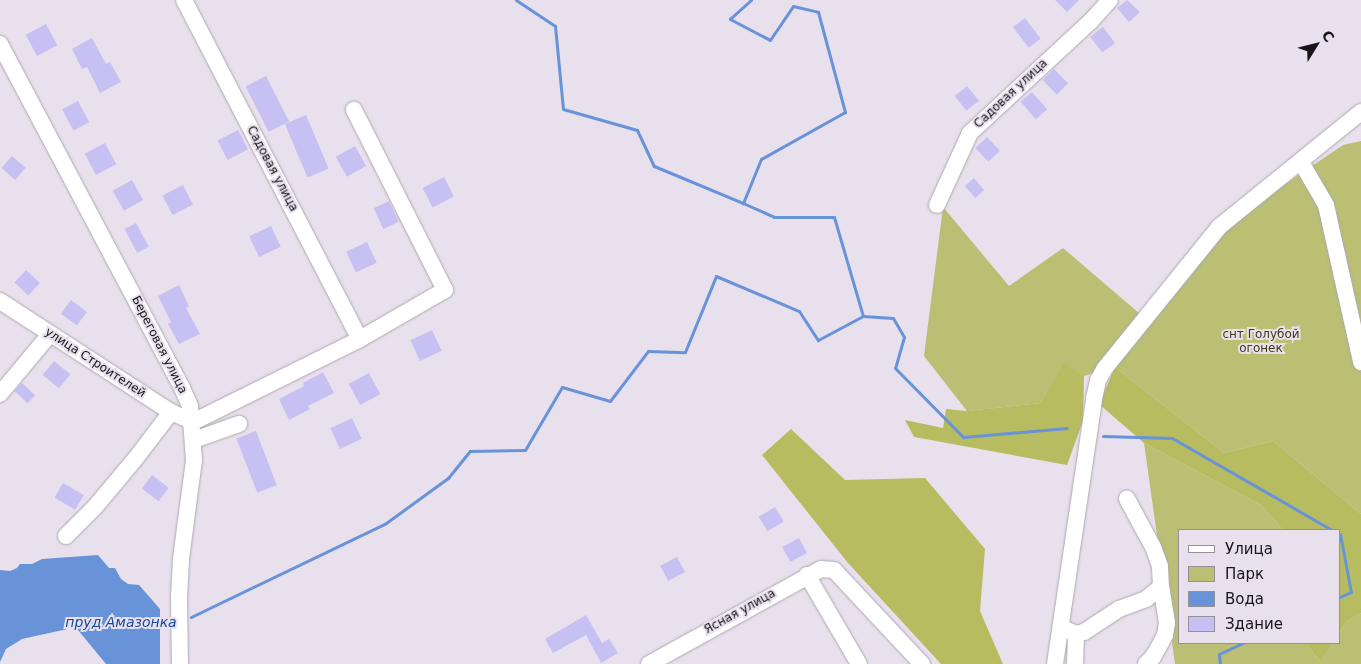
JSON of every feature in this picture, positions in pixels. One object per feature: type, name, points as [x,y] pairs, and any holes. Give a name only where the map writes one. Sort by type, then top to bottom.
[{"type":"street","name":"Садовая улица","points":[[184,0],[360,339]]},
{"type":"street","name":"Садовая улица","points":[[937,205],[970,133],[1091,21],[1110,0]]},
{"type":"street","name":"Береговая улица","points":[[0,44],[190,406],[194,460],[181,559],[179,596],[180,664]]},
{"type":"street","points":[[192,422],[360,339],[445,290],[354,110]]},
{"type":"street","points":[[1055,664],[1098,380],[1105,368],[1219,227],[1361,112]]},
{"type":"street","points":[[1301,162],[1326,205],[1361,362]]},
{"type":"street","name":"улица Строителей","points":[[0,302],[171,412],[192,422]]},
{"type":"street","points":[[0,394],[50,334]]},
{"type":"street","points":[[66,536],[95,507],[171,412]]},
{"type":"street","points":[[194,440],[240,424]]},
{"type":"street","points":[[1127,499],[1153,548],[1160,566],[1161,586],[1168,623],[1165,635],[1153,657],[1146,664]]},
{"type":"street","name":"Ясная улица","points":[[649,664],[674,658],[807,575],[821,569],[834,570],[922,664]]},
{"type":"street","points":[[807,575],[859,664]]},
{"type":"street","points":[[1061,626],[1076,634],[1084,632],[1119,609],[1146,599],[1161,586]]},
{"type":"street","points":[[1075,664],[1076,634]]},
{"type":"green space","name":"снт Голубой огонек","points":[[1361,141],[1361,514],[1273,441],[1224,453],[1115,367],[1084,376],[1064,364],[1040,403],[967,411],[924,356],[943,207],[1009,286],[1063,248],[1140,314],[1222,227],[1343,145]]},
{"type":"green space","points":[[1064,363],[1084,376],[1083,421],[1067,465],[914,437],[905,420],[943,428],[946,409],[967,411],[1040,403]]},
{"type":"green space","points":[[1115,367],[1224,453],[1273,441],[1361,514],[1361,613],[1346,622],[1341,630],[1341,529],[1282,529],[1261,505],[1144,443],[1099,404]]},
{"type":"green space","points":[[791,429],[845,480],[925,478],[985,549],[980,611],[1003,664],[941,664],[848,563],[762,455]]},
{"type":"green space","points":[[1144,443],[1261,505],[1282,529],[1178,529],[1178,644],[1306,644],[1321,662],[1332,644],[1341,644],[1341,630],[1346,622],[1361,613],[1361,664],[1175,664]]},
{"type":"green space","points":[[1306,644],[1332,644],[1321,662]]},
{"type":"water","name":"пруд Амазонка","points":[[98,555],[109,568],[115,568],[121,579],[128,584],[139,585],[160,609],[160,664],[106,664],[78,630],[72,628],[22,639],[6,649],[0,662],[0,570],[10,571],[17,568],[20,564],[32,564],[42,559]]},
{"type":"building","points":[[1055,0],[1079,0],[1067,12]]},
{"type":"building","points":[[1127,0],[1140,12],[1129,22],[1117,8]]},
{"type":"building","points":[[1025,18],[1041,39],[1029,48],[1013,27]]},
{"type":"building","points":[[46,24],[57,45],[37,56],[26,35]]},
{"type":"building","points":[[1103,27],[1115,43],[1102,53],[1090,37]]},
{"type":"building","points":[[92,38],[106,64],[110,62],[121,82],[100,93],[87,67],[82,69],[72,49]]},
{"type":"building","points":[[1054,69],[1068,83],[1057,94],[1043,80]]},
{"type":"building","points":[[266,76],[289,121],[269,132],[246,86]]},
{"type":"building","points":[[967,86],[979,101],[967,111],[955,96]]},
{"type":"building","points":[[1032,92],[1047,109],[1036,119],[1021,102]]},
{"type":"building","points":[[78,101],[89,122],[73,131],[62,109]]},
{"type":"building","points":[[306,115],[329,168],[307,177],[285,124]]},
{"type":"building","points":[[238,130],[248,150],[227,160],[218,140]]},
{"type":"building","points":[[987,137],[1000,151],[988,162],[975,148]]},
{"type":"building","points":[[105,143],[116,164],[96,175],[85,154]]},
{"type":"building","points":[[355,146],[366,166],[347,177],[336,157]]},
{"type":"building","points":[[12,156],[26,168],[15,180],[2,168]]},
{"type":"building","points":[[444,177],[454,197],[433,207],[423,188]]},
{"type":"building","points":[[974,178],[984,190],[975,198],[965,186]]},
{"type":"building","points":[[132,180],[143,200],[124,211],[113,191]]},
{"type":"building","points":[[183,185],[193,205],[172,215],[163,195]]},
{"type":"building","points":[[389,201],[399,222],[383,229],[374,208]]},
{"type":"building","points":[[136,223],[149,247],[137,253],[125,229]]},
{"type":"building","points":[[271,226],[281,247],[259,257],[249,236]]},
{"type":"building","points":[[367,242],[377,263],[356,273],[346,252]]},
{"type":"building","points":[[26,270],[40,283],[28,295],[14,282]]},
{"type":"building","points":[[179,285],[189,306],[186,308],[200,334],[179,344],[168,324],[171,322],[158,296]]},
{"type":"building","points":[[71,300],[87,312],[77,326],[61,314]]},
{"type":"building","points":[[432,330],[442,351],[420,361],[410,340]]},
{"type":"building","points":[[54,361],[70,374],[59,388],[43,375]]},
{"type":"building","points":[[323,372],[334,393],[308,406],[310,409],[289,420],[279,399],[304,386],[303,383]]},
{"type":"building","points":[[369,373],[380,394],[360,405],[349,384]]},
{"type":"building","points":[[22,383],[35,395],[28,403],[14,391]]},
{"type":"building","points":[[352,418],[362,439],[340,449],[330,428]]},
{"type":"building","points":[[256,431],[277,485],[257,493],[236,439]]},
{"type":"building","points":[[152,475],[169,488],[159,501],[142,489]]},
{"type":"building","points":[[63,483],[84,495],[75,510],[54,498]]},
{"type":"building","points":[[775,507],[784,522],[767,531],[759,517]]},
{"type":"building","points":[[799,538],[807,553],[790,562],[782,547]]},
{"type":"building","points":[[677,557],[685,572],[668,581],[660,566]]},
{"type":"building","points":[[586,615],[602,643],[609,639],[618,653],[601,663],[586,635],[553,653],[545,639]]},
{"type":"waterway","points":[[516,0],[555,26],[563,109],[637,130],[654,166],[743,203]]},
{"type":"waterway","points":[[751,0],[730,19],[770,40],[793,6],[818,12],[845,112],[761,159],[743,203],[774,217],[834,217],[863,316],[893,318],[904,337],[895,368],[963,437],[1067,428]]},
{"type":"waterway","points":[[191,617],[386,523],[448,478],[470,451],[525,450],[562,387],[610,401],[648,351],[685,352],[716,276],[799,311],[818,340],[863,316]]},
{"type":"waterway","points":[[1103,436],[1172,438],[1330,529]]},
{"type":"waterway","points":[[1341,539],[1351,592],[1341,597]]},
{"type":"waterway","points":[[1220,664],[1219,654],[1241,644]]}]
